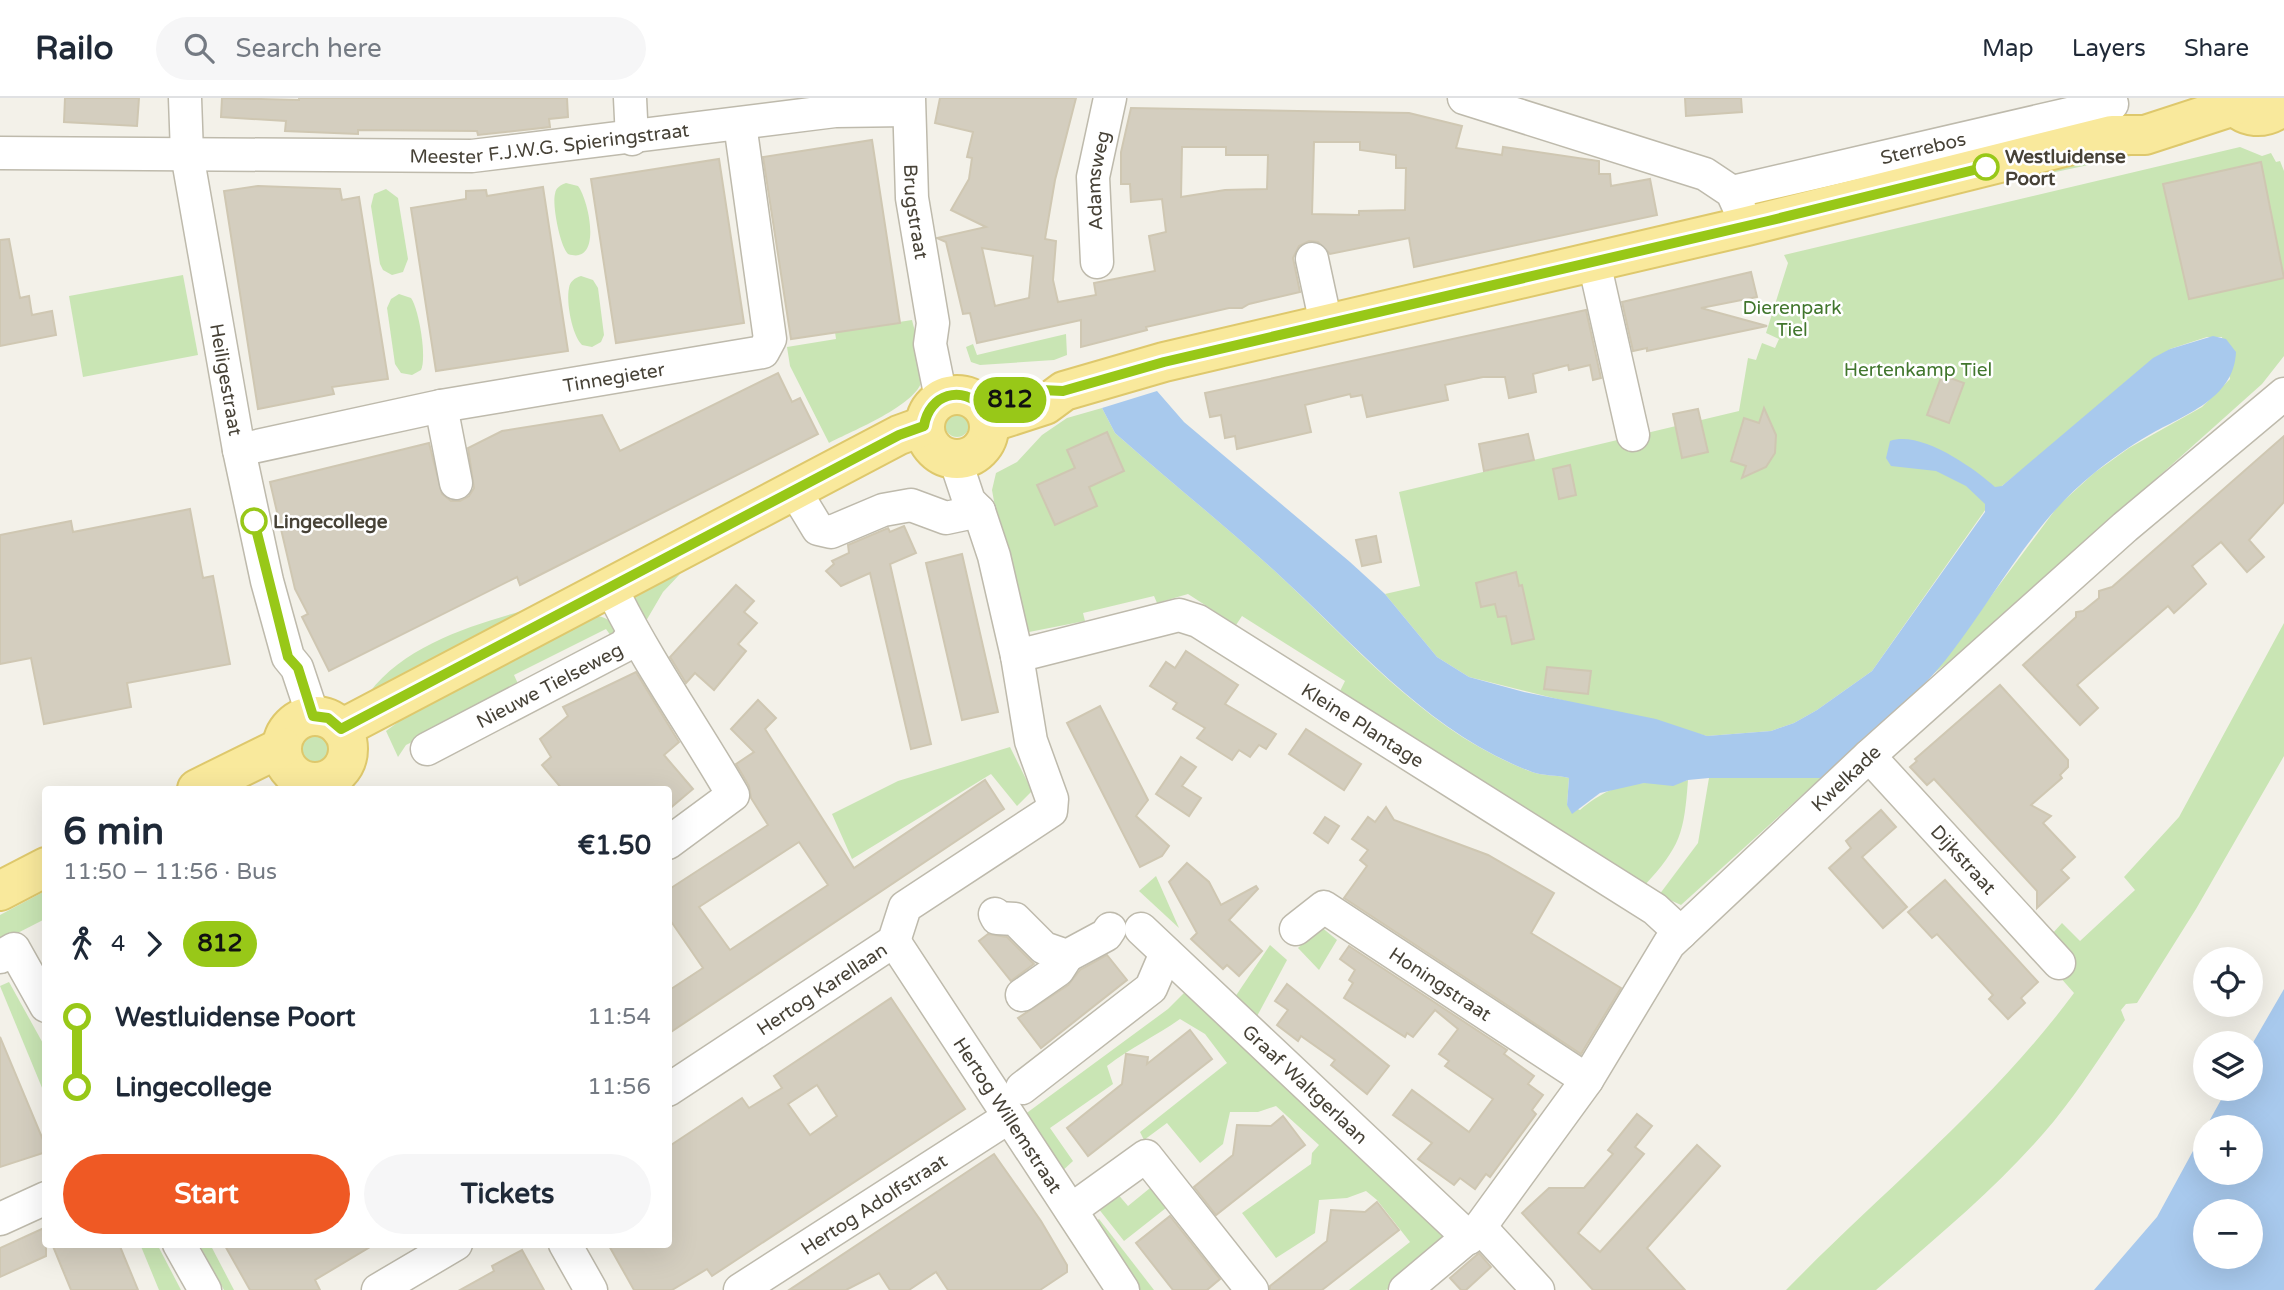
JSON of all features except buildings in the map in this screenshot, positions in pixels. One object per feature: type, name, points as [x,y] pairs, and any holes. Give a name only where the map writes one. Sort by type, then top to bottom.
[{"type":"main road","points":[[240,786],[315,756],[882,459],[1041,390],[1063,391],[1164,362],[1594,262],[1740,209],[2112,120],[2140,117],[2196,98]]},
{"type":"main road","points":[[2112,120],[2145,135],[2232,102],[2253,116],[2281,117]]},
{"type":"main road","points":[[208,786],[315,756],[899,435],[957,426]]},
{"type":"main road","points":[[0,891],[42,869]]},
{"type":"main road","points":[[0,906],[42,886]]},
{"type":"street","name":"Heiligestraat","points":[[185,98],[187,154],[239,450],[267,581],[288,657],[285,671],[315,756]]},
{"type":"street","points":[[630,98],[632,139]]},
{"type":"street","name":"Adamsweg","points":[[1097,262],[1093,177],[1110,98]]},
{"type":"street","points":[[1464,98],[1705,174],[1740,209]]},
{"type":"street","name":"Meester F.J.W.G. Spieringstraat","points":[[0,153],[472,156],[909,104]]},
{"type":"street","name":"Brugstraat","points":[[909,104],[912,198],[933,323],[947,340],[957,426]]},
{"type":"street","name":"Tinnegieter","points":[[239,450],[441,406],[763,352],[770,340],[740,124]]},
{"type":"street","points":[[1311,259],[1326,324]]},
{"type":"street","points":[[1594,262],[1633,435]]},
{"type":"street","name":"Kwelkade","points":[[1405,1290],[1475,1232],[1587,1080],[1669,944],[1869,756],[2125,527],[2284,394]]},
{"type":"street","points":[[441,406],[456,483]]},
{"type":"street","points":[[957,426],[969,501],[979,511],[994,556],[1017,656]]},
{"type":"street","points":[[801,501],[818,529],[831,532],[883,510],[911,505],[946,518],[979,511]]},
{"type":"street","name":"Nieuwe Tielseweg","points":[[427,749],[624,646],[634,633],[616,598]]},
{"type":"street","name":"Kleine Plantage","points":[[1017,656],[1179,615],[1198,621],[1655,909],[1681,933]]},
{"type":"street","points":[[634,633],[694,727],[733,795],[672,840]]},
{"type":"street","name":"Hertog Karellaan","points":[[672,1087],[894,941],[905,908],[1051,811],[1052,799],[1031,741],[1017,656]]},
{"type":"street","name":"Dijkstraat","points":[[1869,756],[2059,964]]},
{"type":"street","name":"Honingstraat","points":[[1296,929],[1324,907],[1587,1080]]},
{"type":"street","points":[[995,914],[997,918],[1015,919],[1044,948],[1067,956],[1058,970],[1022,995]]},
{"type":"street","name":"Graaf Waltgerlaan","points":[[1067,956],[1106,935],[1125,929],[1166,953],[1538,1290]]},
{"type":"street","name":"Hertog Willemstraat","points":[[894,941],[1070,1210],[1109,1285]]},
{"type":"street","points":[[7,953],[42,1001]]},
{"type":"street","points":[[1022,1088],[1151,988],[1166,953]]},
{"type":"street","name":"Hertog Adolfstraat","points":[[740,1290],[1009,1117]]},
{"type":"street","points":[[1070,1210],[1146,1156],[1252,1290]]},
{"type":"street","points":[[0,1219],[42,1201]]},
{"type":"street","points":[[180,1248],[205,1290]]},
{"type":"street","points":[[378,1290],[449,1248]]},
{"type":"street","points":[[567,1248],[592,1290]]},
{"type":"green space","points":[[2180,132],[2183,145],[2046,174],[2044,169],[2104,157],[2111,146]]},
{"type":"green space","points":[[2240,147],[2262,156],[2271,153],[2276,162],[2280,161],[2284,171],[2284,356],[2262,384],[1970,645],[1933,674],[2058,506],[2094,473],[2129,448],[2202,407],[2230,379],[2222,337],[2207,337],[2170,349],[2002,486],[1872,671],[1817,710],[1794,723],[1771,731],[1707,736],[1469,677],[1437,657],[1385,594],[1420,586],[1399,492],[1739,411],[1748,358],[1756,360],[1762,343],[1775,348],[1779,339],[1766,333],[1788,263],[1784,255]]},
{"type":"green space","points":[[566,183],[578,186],[589,217],[589,241],[586,250],[579,255],[568,254],[565,250],[556,216],[556,192]]},
{"type":"green space","points":[[386,189],[398,198],[408,259],[403,272],[392,275],[383,270],[380,264],[371,206],[374,194]]},
{"type":"green space","points":[[183,275],[198,355],[83,377],[69,296]]},
{"type":"green space","points":[[581,276],[593,280],[598,288],[604,335],[601,342],[592,347],[582,345],[578,340],[569,310],[570,286],[573,280]]},
{"type":"green space","points":[[399,294],[411,298],[421,334],[423,364],[421,370],[412,375],[401,373],[395,364],[387,308],[391,299]]},
{"type":"green space","points":[[912,320],[923,365],[918,389],[896,408],[829,443],[790,366],[787,347],[836,339],[835,332]]},
{"type":"green space","points":[[1066,334],[1067,355],[1054,360],[980,365],[971,362],[966,347],[973,344],[977,355]]},
{"type":"green space","points":[[1102,408],[1115,433],[1259,557],[1397,687],[1428,712],[1495,756],[1532,772],[1569,778],[1567,805],[1580,810],[1602,794],[1618,787],[1688,780],[1682,826],[1666,860],[1644,886],[1339,693],[1345,681],[1242,616],[1236,625],[1188,594],[1157,603],[1154,596],[1083,613],[1085,621],[1029,632],[1012,602],[992,490],[996,473],[1017,462],[1042,435],[1067,418]]},
{"type":"green space","points":[[957,413],[966,416],[969,425],[966,434],[957,437],[948,434],[945,425],[948,416]]},
{"type":"green space","points":[[680,574],[663,592],[646,621],[631,602],[635,595]]},
{"type":"green space","points":[[536,607],[369,693],[403,660],[423,648],[490,620]]},
{"type":"green space","points":[[597,616],[612,624],[616,634],[613,639],[606,629],[514,675],[520,688],[406,745],[398,757],[386,731],[405,717]]},
{"type":"green space","points":[[2284,623],[2284,756],[2196,909],[2137,1003],[2126,1004],[2121,1010],[2125,1020],[2073,1096],[2034,1144],[1991,1188],[1876,1290],[1786,1290],[1972,1110],[2042,1034],[2074,993],[2059,976],[2052,934],[2062,923],[2080,941],[2135,890],[2124,877],[2179,817]]},
{"type":"green space","points":[[316,734],[326,738],[330,748],[326,758],[316,762],[306,758],[302,748],[306,738]]},
{"type":"green space","points":[[1010,747],[1032,791],[1017,806],[991,774],[852,859],[832,814],[898,781]]},
{"type":"green space","points":[[1709,778],[1821,778],[1681,905],[1659,895],[1698,843]]},
{"type":"green space","points":[[1156,876],[1179,928],[1139,891]]},
{"type":"green space","points":[[42,893],[42,921],[0,942],[0,915]]},
{"type":"green space","points":[[1320,926],[1337,940],[1319,970],[1298,948]]},
{"type":"green space","points":[[1270,945],[1287,960],[1255,1020],[1235,997]]},
{"type":"green space","points":[[9,982],[42,1042],[42,1088],[0,986]]},
{"type":"green space","points":[[1190,987],[1456,1236],[1386,1290],[1349,1290],[1410,1242],[1377,1200],[1366,1191],[1347,1198],[1319,1200],[1315,1233],[1276,1258],[1242,1213],[1311,1164],[1312,1153],[1319,1145],[1276,1106],[1258,1112],[1230,1112],[1223,1144],[1200,1163],[1167,1123],[1144,1140],[1140,1132],[1227,1063],[1205,1034],[1180,1019],[1107,1066],[1113,1084],[1050,1128],[1073,1161],[1059,1174],[1024,1115],[1168,1009]]},
{"type":"green space","points":[[1155,1184],[1171,1204],[1124,1241],[1098,1208],[1116,1192],[1128,1206]]},
{"type":"green space","points":[[1099,1219],[1154,1290],[1134,1290],[1090,1226]]},
{"type":"green space","points":[[142,1248],[159,1248],[181,1290],[159,1290]]},
{"type":"green space","points":[[201,1248],[212,1248],[234,1290],[224,1290]]},
{"type":"water","points":[[2213,336],[2226,339],[2236,352],[2233,368],[2217,394],[2205,404],[2120,453],[2072,493],[2034,536],[1937,670],[1905,703],[1821,778],[1709,778],[1688,780],[1673,786],[1644,783],[1600,793],[1572,814],[1567,805],[1569,778],[1532,772],[1495,755],[1428,712],[1367,659],[1259,557],[1115,433],[1102,408],[1157,391],[1184,422],[1385,594],[1437,657],[1469,677],[1524,692],[1656,719],[1707,736],[1771,731],[1794,723],[1872,671],[1985,512],[1985,504],[1966,486],[1936,471],[1891,466],[1886,458],[1890,441],[1902,439],[1931,445],[1974,470],[1995,487],[2002,486],[2153,358],[2170,349]]},
{"type":"water","points":[[2284,989],[2284,1290],[2094,1290],[2157,1217],[2193,1151],[2193,1185],[2263,1185],[2263,1115],[2213,1115],[2220,1101],[2263,1101],[2263,1031],[2260,1031]]},
{"type":"bus line","name":"812","points":[[254,521],[288,657],[298,668],[313,716],[328,718],[341,729],[899,435],[924,426],[928,410],[941,398],[951,394],[974,398],[984,408],[1041,390],[1063,391],[1164,362],[1768,221],[1986,167]]},
{"type":"place","name":"Westluidense Poort","points":[[1986,167]]},
{"type":"place","name":"Lingecollege","points":[[254,521]]},
{"type":"park label","name":"Dierenpark Tiel","points":[[1792,318]]},
{"type":"park label","name":"Hertenkamp Tiel","points":[[1918,369]]}]
